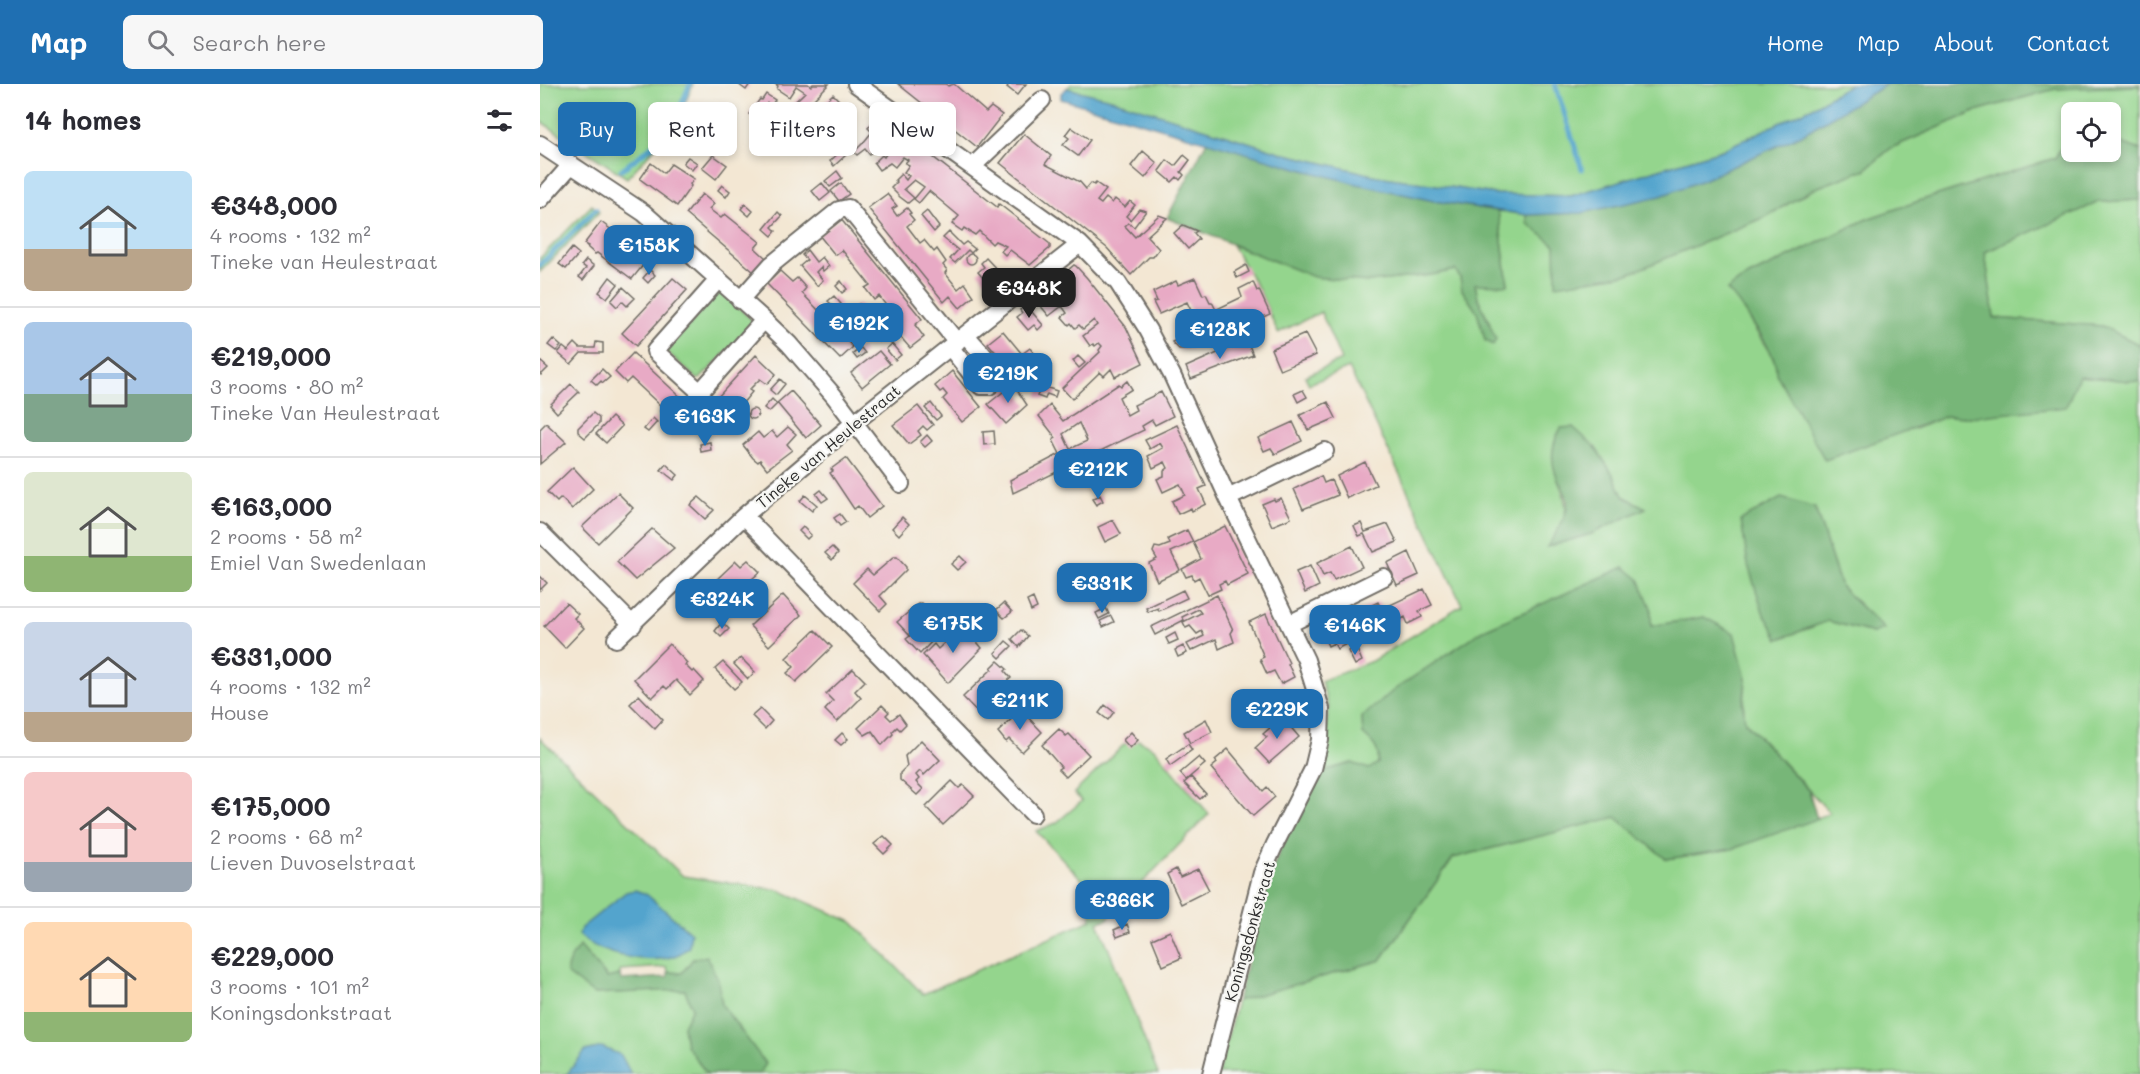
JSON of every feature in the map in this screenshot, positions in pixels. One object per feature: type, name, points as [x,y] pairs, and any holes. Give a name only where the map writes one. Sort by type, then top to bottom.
[{"type":"street","name":"Koningsdonkstraat","points":[[856,84],[1080,244],[1118,284],[1148,330],[1172,375],[1306,660],[1321,709],[1320,740],[1312,769],[1262,873],[1211,1074]]},
{"type":"street","points":[[972,167],[1042,100]]},
{"type":"street","points":[[540,144],[644,213],[764,320],[789,344],[855,422],[901,484]]},
{"type":"street","points":[[540,201],[571,165]]},
{"type":"street","points":[[740,300],[771,265],[839,210],[848,208],[958,341]]},
{"type":"street","name":"Tineke van Heulestraat","points":[[616,639],[744,516],[855,422],[1080,244]]},
{"type":"street","points":[[718,280],[655,351],[700,392],[764,320]]},
{"type":"street","points":[[1228,498],[1325,451]]},
{"type":"street","points":[[744,516],[1033,814]]},
{"type":"street","points":[[540,532],[633,625]]},
{"type":"street","points":[[1289,624],[1384,577]]},
{"type":"green space","points":[[540,84],[693,84],[686,102],[648,102],[648,155],[627,178],[593,156],[636,156],[636,102],[558,102],[558,133],[540,121]]},
{"type":"green space","points":[[1072,84],[1850,84],[1813,107],[1722,150],[1571,196],[1495,194],[1377,176],[1286,154],[1111,99],[1067,88]]},
{"type":"green space","points":[[1887,84],[2140,84],[2140,86],[2055,89],[1979,110],[1891,148],[1866,169],[1813,189],[1767,216],[1628,274],[1556,285],[1555,245],[1527,223],[1527,215],[1582,213],[1703,180],[1801,135]]},
{"type":"green space","points":[[2140,86],[2140,150],[2121,143],[2121,102],[2061,102],[2061,148],[2055,158],[1867,219],[1741,280],[1727,290],[1735,297],[1776,363],[1915,429],[1947,416],[1972,417],[2078,376],[2140,382],[2140,1074],[1218,1074],[1237,1001],[1381,960],[1453,858],[1616,817],[1666,859],[1732,849],[1830,813],[1743,719],[1746,679],[1704,617],[1651,626],[1624,567],[1482,631],[1394,690],[1362,718],[1363,734],[1377,750],[1378,763],[1369,769],[1352,763],[1320,772],[1329,708],[1321,681],[1372,661],[1462,605],[1349,368],[1309,384],[1305,376],[1341,360],[1321,312],[1278,333],[1259,290],[1232,245],[1315,277],[1369,282],[1455,270],[1460,277],[1462,290],[1477,312],[1485,340],[1490,323],[1478,298],[1475,284],[1508,284],[1498,211],[1527,215],[1528,223],[1555,245],[1628,274],[1767,216],[1813,189],[1866,169],[1891,148],[1979,110],[2055,89]],"holes":[[[1595,447],[1614,476],[1623,496],[1645,508],[1591,534],[1548,546],[1560,527],[1566,506],[1557,478]],[[1815,508],[1841,587],[1883,628],[1873,633],[1828,621],[1779,639]]]},
{"type":"green space","points":[[1207,141],[1300,169],[1434,201],[1498,211],[1508,285],[1475,284],[1478,298],[1496,339],[1493,345],[1485,340],[1477,312],[1462,290],[1460,277],[1455,270],[1369,282],[1314,277],[1167,218]]},
{"type":"green space","points":[[2121,143],[2140,150],[2140,200],[2099,202],[1985,252],[1994,318],[2102,326],[2140,345],[2140,382],[2079,376],[2066,407],[1972,417],[1947,416],[1825,460],[1776,373],[1773,356],[1768,347],[1727,290],[1741,280],[1867,219],[2055,158],[2061,148],[2061,162],[2121,162]]},
{"type":"green space","points":[[2140,200],[2140,345],[2102,326],[1994,318],[1985,252],[2099,202]]},
{"type":"green space","points":[[592,205],[599,212],[540,272],[540,258]]},
{"type":"green space","points":[[722,292],[752,320],[752,326],[700,379],[697,379],[666,351],[717,293]]},
{"type":"green space","points":[[1573,427],[1595,447],[1614,476],[1623,496],[1646,508],[1591,534],[1547,547],[1561,524],[1567,505],[1564,490],[1554,468],[1553,448],[1561,428]]},
{"type":"green space","points":[[1781,498],[1815,508],[1841,587],[1884,629],[1873,633],[1828,621],[1779,639],[1763,612],[1748,565],[1741,520]]},
{"type":"green space","points":[[1624,567],[1639,579],[1651,608],[1651,626],[1704,617],[1734,633],[1746,679],[1743,705],[1745,722],[1809,791],[1817,819],[1732,849],[1666,859],[1616,817],[1453,858],[1381,960],[1237,1001],[1270,876],[1281,847],[1320,772],[1352,763],[1369,769],[1378,763],[1377,750],[1363,734],[1362,717],[1394,690],[1482,631]]},
{"type":"green space","points":[[1132,737],[1154,748],[1209,814],[1107,919],[1098,922],[1158,1074],[759,1074],[765,1064],[722,1005],[718,980],[693,959],[682,973],[668,972],[667,967],[620,970],[620,975],[608,978],[580,947],[577,980],[594,994],[685,989],[692,1008],[683,1026],[686,1045],[707,1074],[540,1074],[540,738],[683,876],[779,890],[852,922],[923,994],[1091,920],[1092,890],[1036,831],[1056,823],[1082,801],[1074,793]]},
{"type":"green space","points":[[580,946],[607,978],[620,975],[621,980],[668,977],[668,972],[682,973],[693,959],[707,956],[718,980],[722,1005],[766,1064],[759,1074],[707,1074],[686,1045],[683,1026],[692,1008],[685,990],[594,994],[567,974],[569,962]]},
{"type":"water","points":[[1850,84],[1887,84],[1801,135],[1703,180],[1661,196],[1582,213],[1527,215],[1434,201],[1357,184],[1061,99],[1061,93],[1067,88],[1111,99],[1286,154],[1377,176],[1495,194],[1571,196],[1722,150],[1813,107]]},
{"type":"water","points":[[635,890],[646,894],[691,933],[689,947],[666,958],[640,959],[599,948],[579,935],[581,928],[626,892]]},
{"type":"water","points":[[602,1047],[621,1055],[631,1074],[567,1074],[585,1051]]},
{"type":"building","points":[[738,84],[750,84],[746,90]]},
{"type":"building","points":[[775,84],[808,84],[811,86],[829,84],[811,102],[795,102],[805,92],[796,86],[789,97],[777,89],[778,86]]},
{"type":"building","points":[[898,84],[946,84],[948,86],[954,84],[986,112],[991,107],[1002,115],[977,147],[956,130],[956,102],[921,102]]},
{"type":"building","points":[[1009,84],[1026,84],[1017,95],[1007,87]]},
{"type":"building","points":[[766,94],[775,100],[774,102],[758,102]]},
{"type":"building","points":[[833,94],[841,102],[824,102]]},
{"type":"building","points":[[1071,127],[1090,140],[1078,156],[1063,145],[1069,138],[1065,135]]},
{"type":"building","points":[[1024,134],[1051,156],[1045,164],[1080,182],[1086,189],[1091,183],[1094,185],[1096,183],[1106,190],[1097,201],[1101,204],[1106,198],[1112,203],[1115,199],[1125,207],[1130,201],[1135,205],[1126,216],[1130,220],[1139,209],[1146,211],[1134,227],[1128,223],[1125,226],[1135,237],[1159,215],[1167,218],[1147,236],[1159,249],[1153,257],[1149,257],[1131,275],[1107,248],[1000,163]]},
{"type":"building","points":[[869,136],[869,154],[865,149],[857,155],[857,149]]},
{"type":"building","points":[[1143,151],[1157,163],[1145,178],[1131,166]]},
{"type":"building","points":[[1184,155],[1190,160],[1181,172],[1184,175],[1180,180],[1177,177],[1172,182],[1159,171],[1167,160],[1175,166]]},
{"type":"building","points":[[712,156],[727,165],[716,179],[702,168]]},
{"type":"building","points":[[835,156],[845,156],[834,166],[830,161]]},
{"type":"building","points":[[881,156],[932,156],[997,207],[999,204],[1050,244],[1050,248],[1030,265],[1010,250],[1005,255],[1001,251],[1006,246],[995,241],[992,244],[979,231],[975,235],[964,228],[962,231],[952,224],[959,216],[929,191],[919,203],[914,199],[924,187],[914,180],[904,189],[914,198],[908,203],[891,188],[901,174],[906,180],[909,176],[904,172],[909,165],[905,163],[908,160],[903,157],[895,167],[890,163],[879,170],[874,163]]},
{"type":"building","points":[[688,157],[697,163],[692,170],[683,163]]},
{"type":"building","points":[[651,163],[664,173],[671,164],[694,179],[677,206],[640,179]]},
{"type":"building","points":[[837,171],[842,178],[830,187],[825,181]]},
{"type":"building","points":[[822,183],[830,193],[820,201],[812,191]]},
{"type":"building","points":[[841,183],[849,194],[839,201],[831,191]]},
{"type":"building","points":[[722,185],[730,191],[726,197],[718,190]]},
{"type":"building","points":[[702,194],[714,204],[709,209],[721,218],[725,214],[760,242],[755,248],[766,258],[754,272],[686,214]]},
{"type":"building","points":[[887,194],[897,206],[892,209],[897,216],[907,208],[911,213],[909,214],[914,220],[907,226],[920,243],[924,240],[934,252],[937,249],[946,262],[943,265],[947,270],[945,273],[958,289],[965,283],[974,296],[960,308],[950,296],[944,302],[868,208]]},
{"type":"building","points":[[745,204],[753,211],[749,216],[741,209]]},
{"type":"building","points":[[927,211],[939,227],[934,232],[921,216]]},
{"type":"building","points":[[778,212],[782,216],[772,227],[776,231],[772,236],[764,229]]},
{"type":"building","points":[[840,218],[922,319],[915,325],[924,337],[910,348],[890,325],[897,320],[879,296],[874,300],[865,288],[870,285],[842,250],[835,255],[819,235]]},
{"type":"building","points":[[601,222],[649,258],[632,279],[584,244]]},
{"type":"building","points":[[1183,225],[1197,231],[1194,233],[1199,239],[1188,249],[1174,233]]},
{"type":"building","points":[[949,232],[962,245],[966,242],[975,249],[971,253],[968,250],[955,263],[950,259],[958,250],[943,238]]},
{"type":"building","points":[[572,248],[579,254],[566,269],[559,264]]},
{"type":"building","points":[[807,250],[816,262],[822,257],[829,266],[823,271],[821,267],[816,272],[823,280],[817,286],[800,266],[807,260],[802,255]]},
{"type":"building","points":[[971,254],[976,259],[971,264],[966,259]]},
{"type":"building","points":[[986,258],[1002,275],[1007,270],[1012,276],[1005,283],[1000,276],[996,279],[1002,285],[994,291],[978,272],[984,267],[981,263]]},
{"type":"building","points":[[586,260],[594,266],[583,280],[579,277],[586,268],[582,265]]},
{"type":"building","points":[[1074,265],[1126,327],[1143,363],[1115,377],[1111,369],[1104,376],[1100,372],[1072,399],[1062,388],[1100,352],[1102,346],[1099,343],[1090,346],[1083,336],[1097,325],[1094,320],[1083,329],[1079,325],[1075,328],[1062,317],[1067,313],[1062,306],[1049,316],[1034,298],[1042,292],[1053,305],[1070,291],[1059,278]]},
{"type":"building","points":[[1246,265],[1249,272],[1237,278],[1234,272]]},
{"type":"building","points":[[650,270],[655,275],[648,283],[643,278]]},
{"type":"building","points":[[780,271],[792,282],[797,278],[806,288],[802,293],[822,314],[825,310],[836,321],[832,325],[853,347],[840,359],[767,284]]},
{"type":"building","points":[[610,277],[618,284],[607,298],[599,292]]},
{"type":"building","points":[[673,278],[687,290],[636,346],[622,333]]},
{"type":"building","points":[[1195,278],[1203,295],[1206,294],[1212,302],[1224,326],[1221,328],[1225,340],[1216,344],[1214,339],[1206,343],[1187,302],[1159,314],[1153,302],[1157,301],[1153,292],[1176,281],[1178,285]]},
{"type":"building","points":[[841,281],[847,289],[842,293],[836,286]]},
{"type":"building","points":[[1253,282],[1270,314],[1246,325],[1247,329],[1235,334],[1227,317],[1222,320],[1217,309],[1242,297],[1239,289]]},
{"type":"building","points":[[623,287],[635,298],[627,306],[622,301],[617,307],[611,301]]},
{"type":"building","points":[[834,296],[841,304],[836,309],[828,301]]},
{"type":"building","points":[[859,304],[866,312],[861,317],[853,308]]},
{"type":"building","points":[[1026,305],[1043,325],[1038,330],[1034,325],[1028,330],[1017,317]]},
{"type":"building","points":[[853,320],[860,328],[855,332],[847,324]]},
{"type":"building","points":[[878,327],[885,335],[879,341],[872,332]]},
{"type":"building","points":[[1003,331],[1022,354],[1030,348],[1035,355],[1027,361],[1032,366],[1017,378],[988,343]]},
{"type":"building","points":[[1305,334],[1316,355],[1280,370],[1271,349]]},
{"type":"building","points":[[1183,337],[1188,348],[1202,342],[1205,348],[1179,349],[1172,342]]},
{"type":"building","points":[[553,339],[561,346],[556,351],[548,345]]},
{"type":"building","points":[[1247,340],[1253,355],[1191,379],[1186,367]]},
{"type":"building","points":[[596,342],[603,343],[603,353],[581,353],[571,364],[558,353],[563,347],[568,351],[575,343],[580,348],[595,348]]},
{"type":"building","points":[[892,344],[901,355],[895,360],[886,349]]},
{"type":"building","points":[[861,348],[865,353],[857,359],[853,354]]},
{"type":"building","points":[[879,351],[890,364],[862,387],[851,373]]},
{"type":"building","points":[[633,353],[699,414],[686,429],[675,418],[671,422],[660,411],[663,408],[631,378],[626,383],[615,372]]},
{"type":"building","points":[[756,355],[776,374],[767,384],[760,379],[749,390],[752,392],[742,404],[740,402],[730,412],[733,415],[723,426],[706,410]]},
{"type":"building","points":[[1078,356],[1085,363],[1079,368],[1073,361]]},
{"type":"building","points":[[540,361],[548,368],[541,375],[540,374]]},
{"type":"building","points":[[602,369],[610,377],[597,385],[591,380]]},
{"type":"building","points":[[952,371],[981,407],[962,422],[943,399],[947,395],[935,386]]},
{"type":"building","points":[[780,379],[785,384],[776,395],[770,390]]},
{"type":"building","points":[[1127,381],[1132,389],[1119,397],[1127,415],[1136,410],[1134,405],[1161,392],[1173,416],[1155,425],[1152,420],[1142,426],[1144,430],[1013,493],[1010,480],[1060,454],[1053,440],[1056,438],[1039,416],[1050,405],[1063,421],[1119,384],[1121,386]],"holes":[[[1079,423],[1087,441],[1070,449],[1063,434]]]},
{"type":"building","points":[[571,384],[579,392],[557,413],[550,405]]},
{"type":"building","points":[[1013,384],[1027,405],[1006,424],[988,404]]},
{"type":"building","points":[[1042,386],[1057,391],[1055,397],[1047,394],[1045,399],[1037,396]]},
{"type":"building","points":[[1303,390],[1307,397],[1298,402],[1294,394]]},
{"type":"building","points":[[791,391],[821,425],[806,438],[777,403]]},
{"type":"building","points":[[772,399],[777,404],[769,412],[764,408]]},
{"type":"building","points":[[1328,402],[1336,418],[1308,430],[1300,415]]},
{"type":"building","points":[[931,403],[941,416],[936,420],[925,408]]},
{"type":"building","points":[[918,406],[933,425],[927,430],[923,426],[918,431],[921,435],[909,444],[893,425]]},
{"type":"building","points":[[753,409],[758,414],[753,419],[748,414]]},
{"type":"building","points":[[593,413],[599,418],[599,424],[585,438],[578,432],[578,428]]},
{"type":"building","points":[[612,417],[622,426],[606,443],[596,434]]},
{"type":"building","points":[[653,418],[657,422],[648,432],[644,429]]},
{"type":"building","points":[[1293,422],[1302,441],[1275,454],[1271,448],[1264,451],[1258,438]]},
{"type":"building","points":[[546,423],[566,442],[540,464],[540,429]]},
{"type":"building","points":[[1177,425],[1206,486],[1199,489],[1206,504],[1192,511],[1191,508],[1178,514],[1172,501],[1185,495],[1180,484],[1163,492],[1157,479],[1164,476],[1164,471],[1168,468],[1165,462],[1153,468],[1148,456],[1163,448],[1160,443],[1150,449],[1145,440]]},
{"type":"building","points":[[788,427],[796,434],[787,444],[792,450],[767,469],[760,460],[758,462],[753,458],[743,445],[758,432],[763,438],[772,431],[777,437]]},
{"type":"building","points":[[994,431],[995,444],[984,445],[983,432]]},
{"type":"building","points":[[927,435],[932,441],[925,447],[920,442]]},
{"type":"building","points":[[710,442],[711,450],[701,452],[700,444]]},
{"type":"building","points":[[846,458],[882,506],[867,518],[858,506],[854,509],[830,473],[833,471],[831,469]]},
{"type":"building","points":[[1365,462],[1376,485],[1347,498],[1337,476]]},
{"type":"building","points":[[666,464],[678,475],[674,480],[661,470]]},
{"type":"building","points":[[573,467],[593,489],[572,509],[561,498],[557,502],[547,492]]},
{"type":"building","points":[[1321,476],[1324,483],[1331,480],[1338,495],[1303,509],[1294,489]]},
{"type":"building","points":[[821,490],[828,498],[822,502],[816,494]]},
{"type":"building","points":[[618,493],[633,508],[598,543],[582,527]]},
{"type":"building","points":[[805,495],[817,505],[812,511],[800,501]]},
{"type":"building","points":[[1100,495],[1103,501],[1096,505],[1092,499]]},
{"type":"building","points":[[699,497],[714,510],[705,519],[690,505]]},
{"type":"building","points":[[1281,498],[1291,518],[1272,526],[1262,504]]},
{"type":"building","points":[[840,514],[846,522],[840,526],[834,518]]},
{"type":"building","points":[[902,517],[909,524],[899,535],[892,528]]},
{"type":"building","points":[[1113,520],[1121,534],[1105,542],[1098,527]]},
{"type":"building","points":[[1361,523],[1365,532],[1388,524],[1397,542],[1373,552],[1364,534],[1359,536],[1354,526]]},
{"type":"building","points":[[1225,526],[1248,574],[1227,585],[1225,581],[1219,584],[1221,589],[1208,595],[1199,577],[1194,580],[1192,575],[1186,577],[1182,569],[1201,559],[1193,542]]},
{"type":"building","points":[[803,527],[811,535],[807,539],[799,531]]},
{"type":"building","points":[[652,529],[674,548],[635,580],[617,562]]},
{"type":"building","points":[[1187,530],[1193,542],[1171,552],[1180,570],[1157,581],[1149,563],[1157,559],[1153,552],[1155,547],[1160,548],[1170,544],[1168,539]]},
{"type":"building","points":[[1352,546],[1362,567],[1334,580],[1330,573],[1323,576],[1317,563]]},
{"type":"building","points":[[832,547],[838,553],[832,560],[825,553]]},
{"type":"building","points":[[1409,552],[1419,575],[1397,585],[1387,563]]},
{"type":"building","points":[[960,556],[966,562],[957,570],[951,564]]},
{"type":"building","points":[[897,557],[906,570],[880,596],[887,604],[880,611],[853,583],[867,569],[873,575]]},
{"type":"building","points":[[748,560],[760,572],[730,598],[714,582],[736,561],[741,566]]},
{"type":"building","points":[[1310,566],[1319,586],[1305,593],[1296,572]]},
{"type":"building","points":[[1099,570],[1102,577],[1094,582],[1090,575]]},
{"type":"building","points":[[540,576],[547,583],[540,590]]},
{"type":"building","points":[[1069,586],[1075,598],[1069,601],[1063,589]]},
{"type":"building","points":[[1424,589],[1432,605],[1419,611],[1422,617],[1408,624],[1405,617],[1398,621],[1390,605]]},
{"type":"building","points":[[1183,590],[1187,598],[1159,611],[1158,608],[1148,612],[1146,608]]},
{"type":"building","points":[[783,595],[801,615],[769,646],[750,626]]},
{"type":"building","points":[[1217,595],[1233,630],[1231,633],[1234,642],[1219,649],[1216,639],[1191,651],[1187,644],[1204,636],[1202,631],[1197,634],[1190,626],[1186,628],[1183,622],[1201,613],[1198,609],[1182,617],[1184,620],[1155,635],[1151,627]]},
{"type":"building","points":[[1033,598],[1037,608],[1031,611],[1027,601]]},
{"type":"building","points":[[1378,602],[1388,622],[1337,649],[1334,643],[1328,646],[1321,630],[1337,622],[1340,629],[1355,622],[1351,615]]},
{"type":"building","points":[[566,603],[578,614],[574,618],[584,628],[565,648],[544,626]]},
{"type":"building","points":[[919,603],[922,603],[933,616],[931,618],[938,624],[928,633],[934,639],[920,654],[906,639],[910,636],[897,622]]},
{"type":"building","points":[[1004,603],[1012,612],[1004,618],[996,610]]},
{"type":"building","points":[[1106,608],[1109,614],[1099,619],[1096,613]]},
{"type":"building","points":[[1266,614],[1294,677],[1281,684],[1274,671],[1267,674],[1260,659],[1264,657],[1249,622]]},
{"type":"building","points":[[1111,616],[1114,622],[1103,627],[1100,621]]},
{"type":"building","points":[[722,622],[729,629],[721,637],[715,631]]},
{"type":"building","points":[[963,625],[982,648],[948,683],[923,655],[934,644],[938,649]]},
{"type":"building","points":[[815,630],[832,647],[796,682],[787,673],[794,667],[786,658]]},
{"type":"building","points":[[1021,630],[1028,636],[1019,647],[1012,639]]},
{"type":"building","points":[[1175,633],[1178,640],[1169,644],[1166,638]]},
{"type":"building","points":[[1006,641],[1012,646],[1000,658],[995,653]]},
{"type":"building","points":[[669,644],[687,663],[685,665],[692,672],[694,670],[704,681],[690,695],[676,680],[667,689],[664,686],[652,698],[634,679]]},
{"type":"building","points":[[1183,646],[1187,653],[1178,657],[1175,650]]},
{"type":"building","points":[[1356,647],[1362,661],[1355,665],[1348,651]]},
{"type":"building","points":[[741,658],[755,672],[748,679],[734,664]]},
{"type":"building","points":[[998,661],[1007,669],[1005,671],[1011,678],[996,691],[1004,699],[984,719],[963,697]]},
{"type":"building","points":[[723,662],[742,682],[734,689],[715,669]]},
{"type":"building","points":[[853,669],[865,681],[855,691],[861,698],[837,722],[825,710],[833,701],[826,694]]},
{"type":"building","points":[[639,695],[663,720],[655,729],[630,704]]},
{"type":"building","points":[[882,705],[889,712],[886,715],[891,720],[899,714],[906,724],[900,730],[897,727],[882,745],[872,731],[865,735],[858,728]]},
{"type":"building","points":[[1105,705],[1114,712],[1108,720],[1099,713]]},
{"type":"building","points":[[760,709],[772,721],[765,729],[752,716]]},
{"type":"building","points":[[1021,710],[1042,732],[1022,752],[1009,739],[1006,742],[998,732]]},
{"type":"building","points":[[1282,717],[1299,737],[1269,763],[1255,748],[1267,737],[1263,734]]},
{"type":"building","points":[[1206,719],[1212,732],[1190,743],[1184,732]]},
{"type":"building","points":[[1059,729],[1066,736],[1069,734],[1089,755],[1066,777],[1058,769],[1061,767],[1042,745]]},
{"type":"building","points":[[1131,732],[1138,740],[1130,748],[1123,740]]},
{"type":"building","points":[[842,733],[848,739],[841,745],[835,740]]},
{"type":"building","points":[[921,740],[940,760],[924,775],[920,771],[916,775],[919,779],[916,782],[923,789],[917,795],[900,780],[900,773],[907,766],[905,756]]},
{"type":"building","points":[[1188,744],[1192,750],[1170,766],[1166,759]]},
{"type":"building","points":[[1228,749],[1263,791],[1267,787],[1275,797],[1253,816],[1211,768],[1217,763],[1215,760]]},
{"type":"building","points":[[1199,757],[1205,764],[1186,780],[1180,773]]},
{"type":"building","points":[[1191,777],[1206,794],[1200,799],[1184,783]]},
{"type":"building","points":[[952,781],[959,788],[963,785],[974,796],[943,825],[926,807]]},
{"type":"building","points":[[884,836],[893,845],[884,854],[874,844]]},
{"type":"building","points":[[1176,869],[1180,877],[1198,869],[1209,890],[1181,904],[1167,874]]},
{"type":"building","points":[[1127,924],[1130,932],[1117,937],[1114,930]]},
{"type":"building","points":[[1170,931],[1181,958],[1163,966],[1152,939]]},
{"type":"waterway","points":[[621,170],[670,132],[690,84]]},
{"type":"waterway","points":[[1555,84],[1582,169]]},
{"type":"waterway","points":[[540,265],[596,209]]}]
